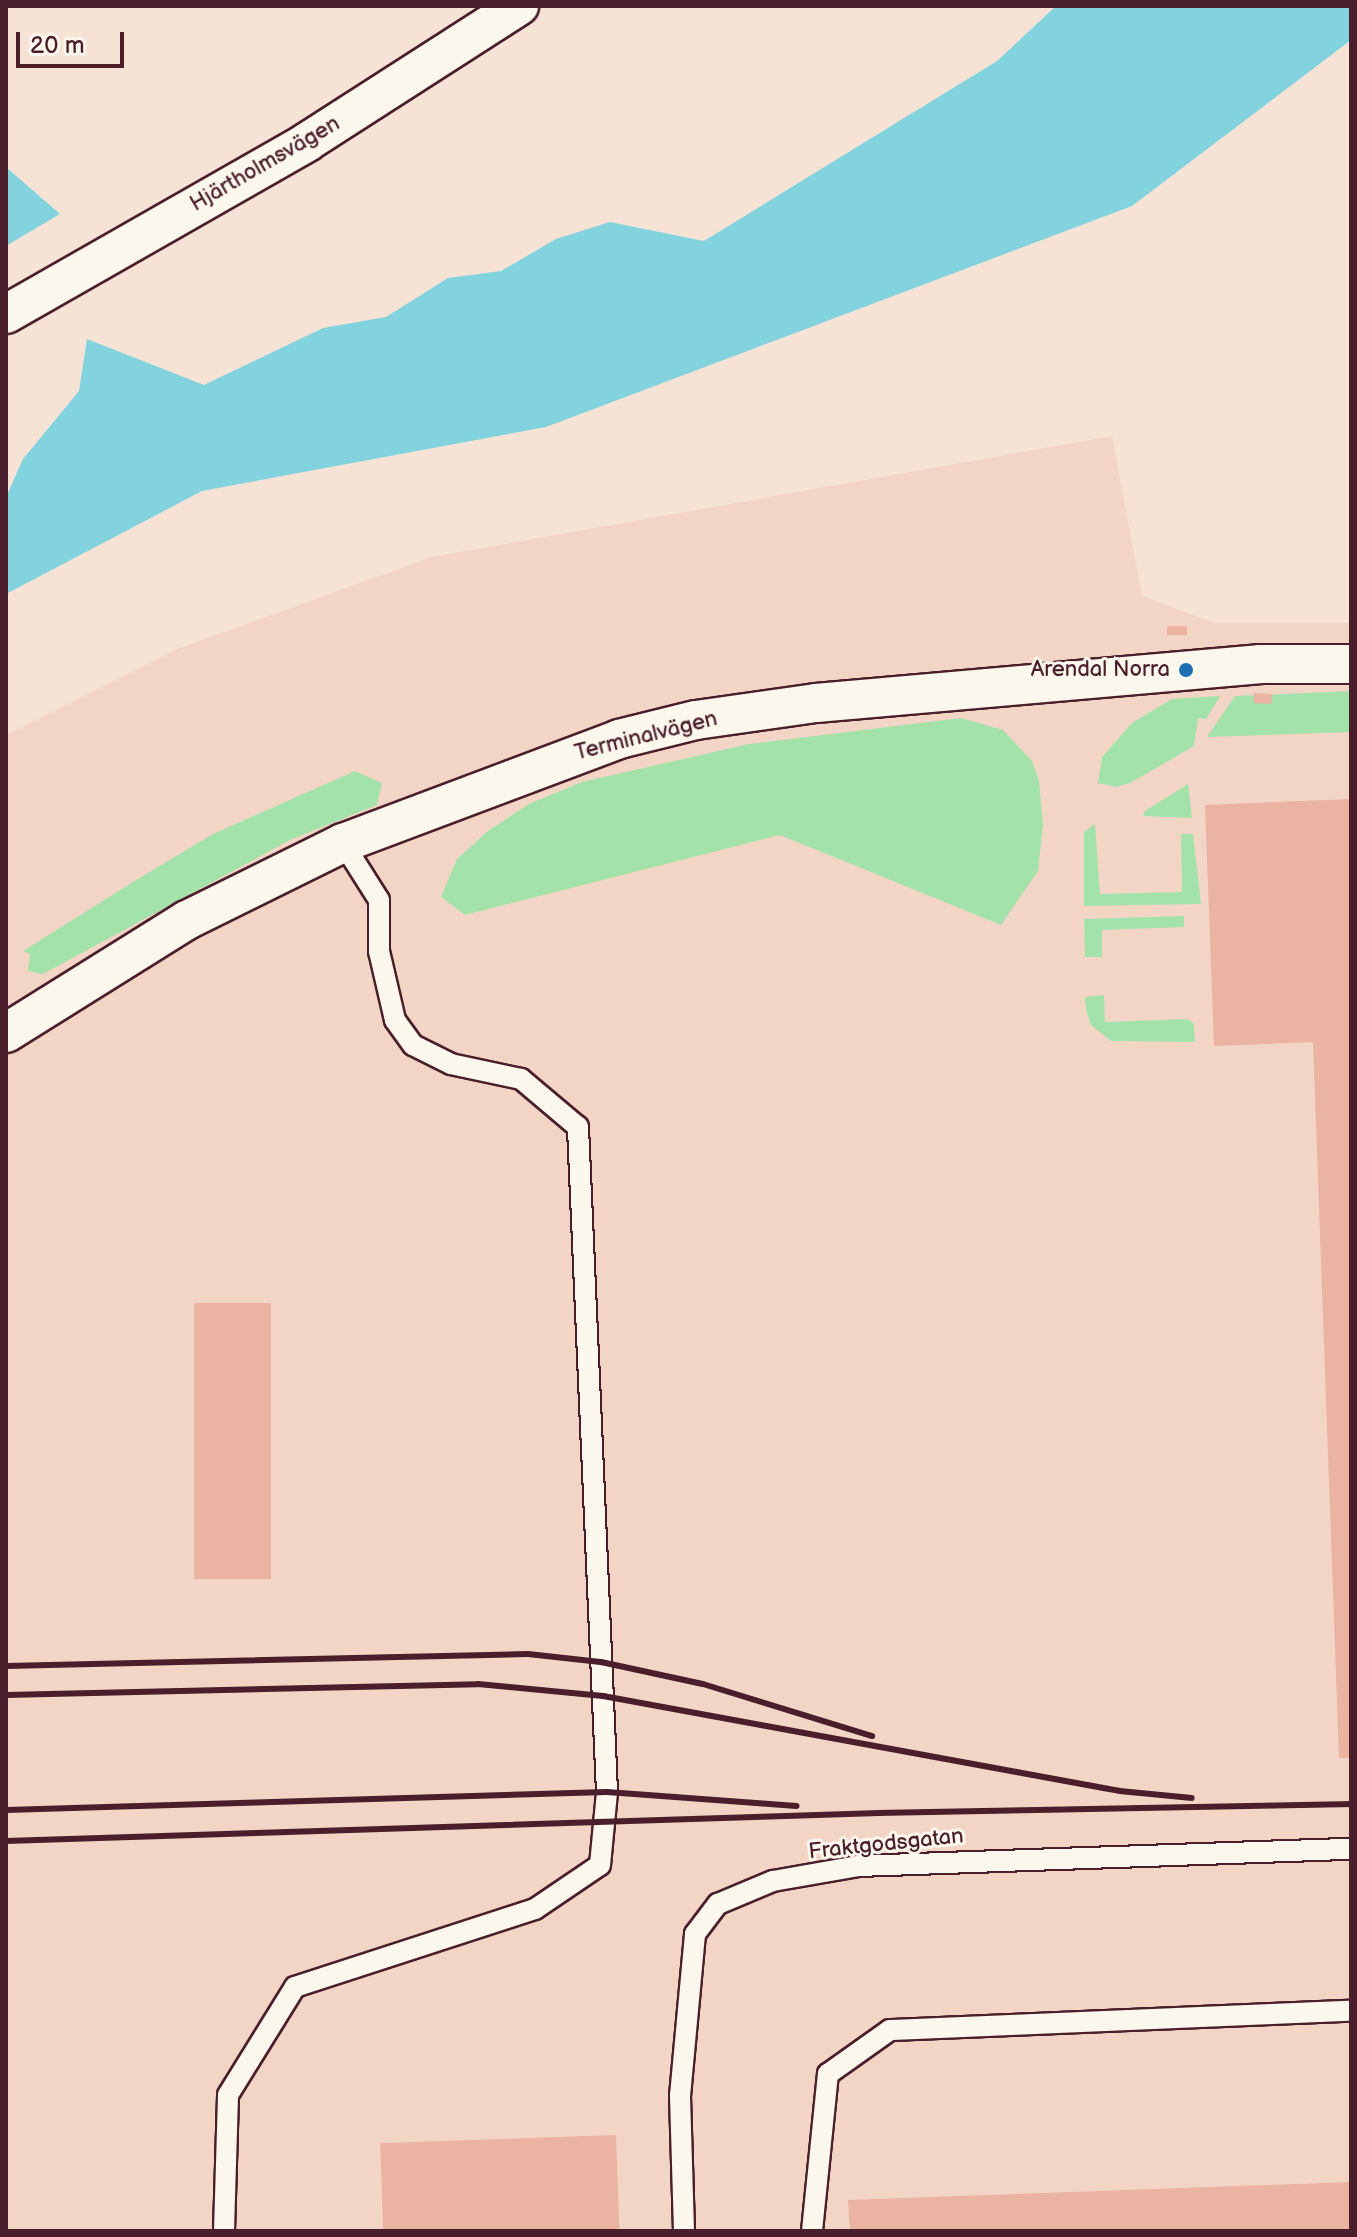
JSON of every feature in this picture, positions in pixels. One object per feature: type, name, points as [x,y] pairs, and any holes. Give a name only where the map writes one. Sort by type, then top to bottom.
[{"type":"street","name":"Hjärtholmsvägen","points":[[6,314],[307,142],[519,6]]},
{"type":"street","name":"Terminalvägen","points":[[6,1033],[187,920],[343,843],[557,759],[696,720],[831,702],[1118,675],[1261,664],[1351,664]]},
{"type":"lane","points":[[224,2231],[228,2095],[295,1987],[535,1909],[600,1865],[607,1792],[578,1127],[521,1079],[451,1064],[413,1045],[395,1020],[379,951],[379,900],[343,843]]},
{"type":"lane","name":"Fraktgodsgatan","points":[[684,2231],[680,2096],[695,1934],[718,1904],[773,1881],[858,1866],[1351,1849]]},
{"type":"lane","points":[[812,2231],[828,2074],[890,2030],[1351,2011]]},
{"type":"shaded area","points":[[1112,436],[1142,596],[1215,623],[1351,623],[1351,2231],[6,2231],[6,735],[177,649],[432,557]]},
{"type":"green space","points":[[1351,691],[1351,732],[1207,737],[1235,696]]},
{"type":"green space","points":[[1220,696],[1206,719],[1198,718],[1194,746],[1132,782],[1117,787],[1098,783],[1102,757],[1132,723],[1172,699]]},
{"type":"green space","points":[[961,718],[1003,730],[1032,761],[1039,781],[1043,825],[1038,871],[1001,925],[780,835],[465,915],[441,897],[457,859],[488,831],[529,804],[582,782],[749,744]]},
{"type":"green space","points":[[355,771],[382,783],[377,805],[290,840],[43,974],[28,971],[30,954],[23,951],[133,882],[213,834]]},
{"type":"green space","points":[[1188,784],[1192,818],[1143,816],[1145,811]]},
{"type":"green space","points":[[1095,824],[1100,894],[1182,892],[1181,834],[1193,834],[1201,904],[1084,906],[1084,832]]},
{"type":"green space","points":[[1184,916],[1184,927],[1102,930],[1102,957],[1085,957],[1084,919]]},
{"type":"green space","points":[[1104,995],[1105,1022],[1188,1019],[1194,1024],[1195,1042],[1111,1041],[1091,1025],[1086,1010],[1085,997]]},
{"type":"water","points":[[1056,6],[1351,6],[1351,40],[1132,206],[546,427],[202,491],[6,594],[6,497],[23,459],[79,391],[87,339],[204,385],[323,328],[386,317],[448,278],[501,271],[556,239],[610,222],[704,241],[997,61]]},
{"type":"water","points":[[6,167],[60,214],[6,246]]},
{"type":"building","points":[[1167,626],[1187,626],[1187,635],[1167,635]]},
{"type":"building","points":[[1254,693],[1272,694],[1271,704],[1253,703]]},
{"type":"building","points":[[1351,799],[1351,1758],[1339,1758],[1313,1042],[1214,1046],[1205,805]]},
{"type":"building","points":[[194,1303],[271,1303],[271,1579],[194,1579]]},
{"type":"building","points":[[616,2135],[619,2231],[383,2231],[380,2143]]},
{"type":"building","points":[[1351,2182],[1351,2231],[850,2231],[848,2200]]},
{"type":"railway","points":[[6,1666],[528,1654],[601,1662],[703,1684],[872,1736]]},
{"type":"railway","points":[[6,1695],[478,1684],[603,1696],[1120,1791],[1192,1798]]},
{"type":"railway","points":[[6,1810],[607,1792],[796,1806]]},
{"type":"railway","points":[[6,1841],[880,1813],[1351,1804]]},
{"type":"place","name":"Arendal Norra","points":[[1186,670]]}]
